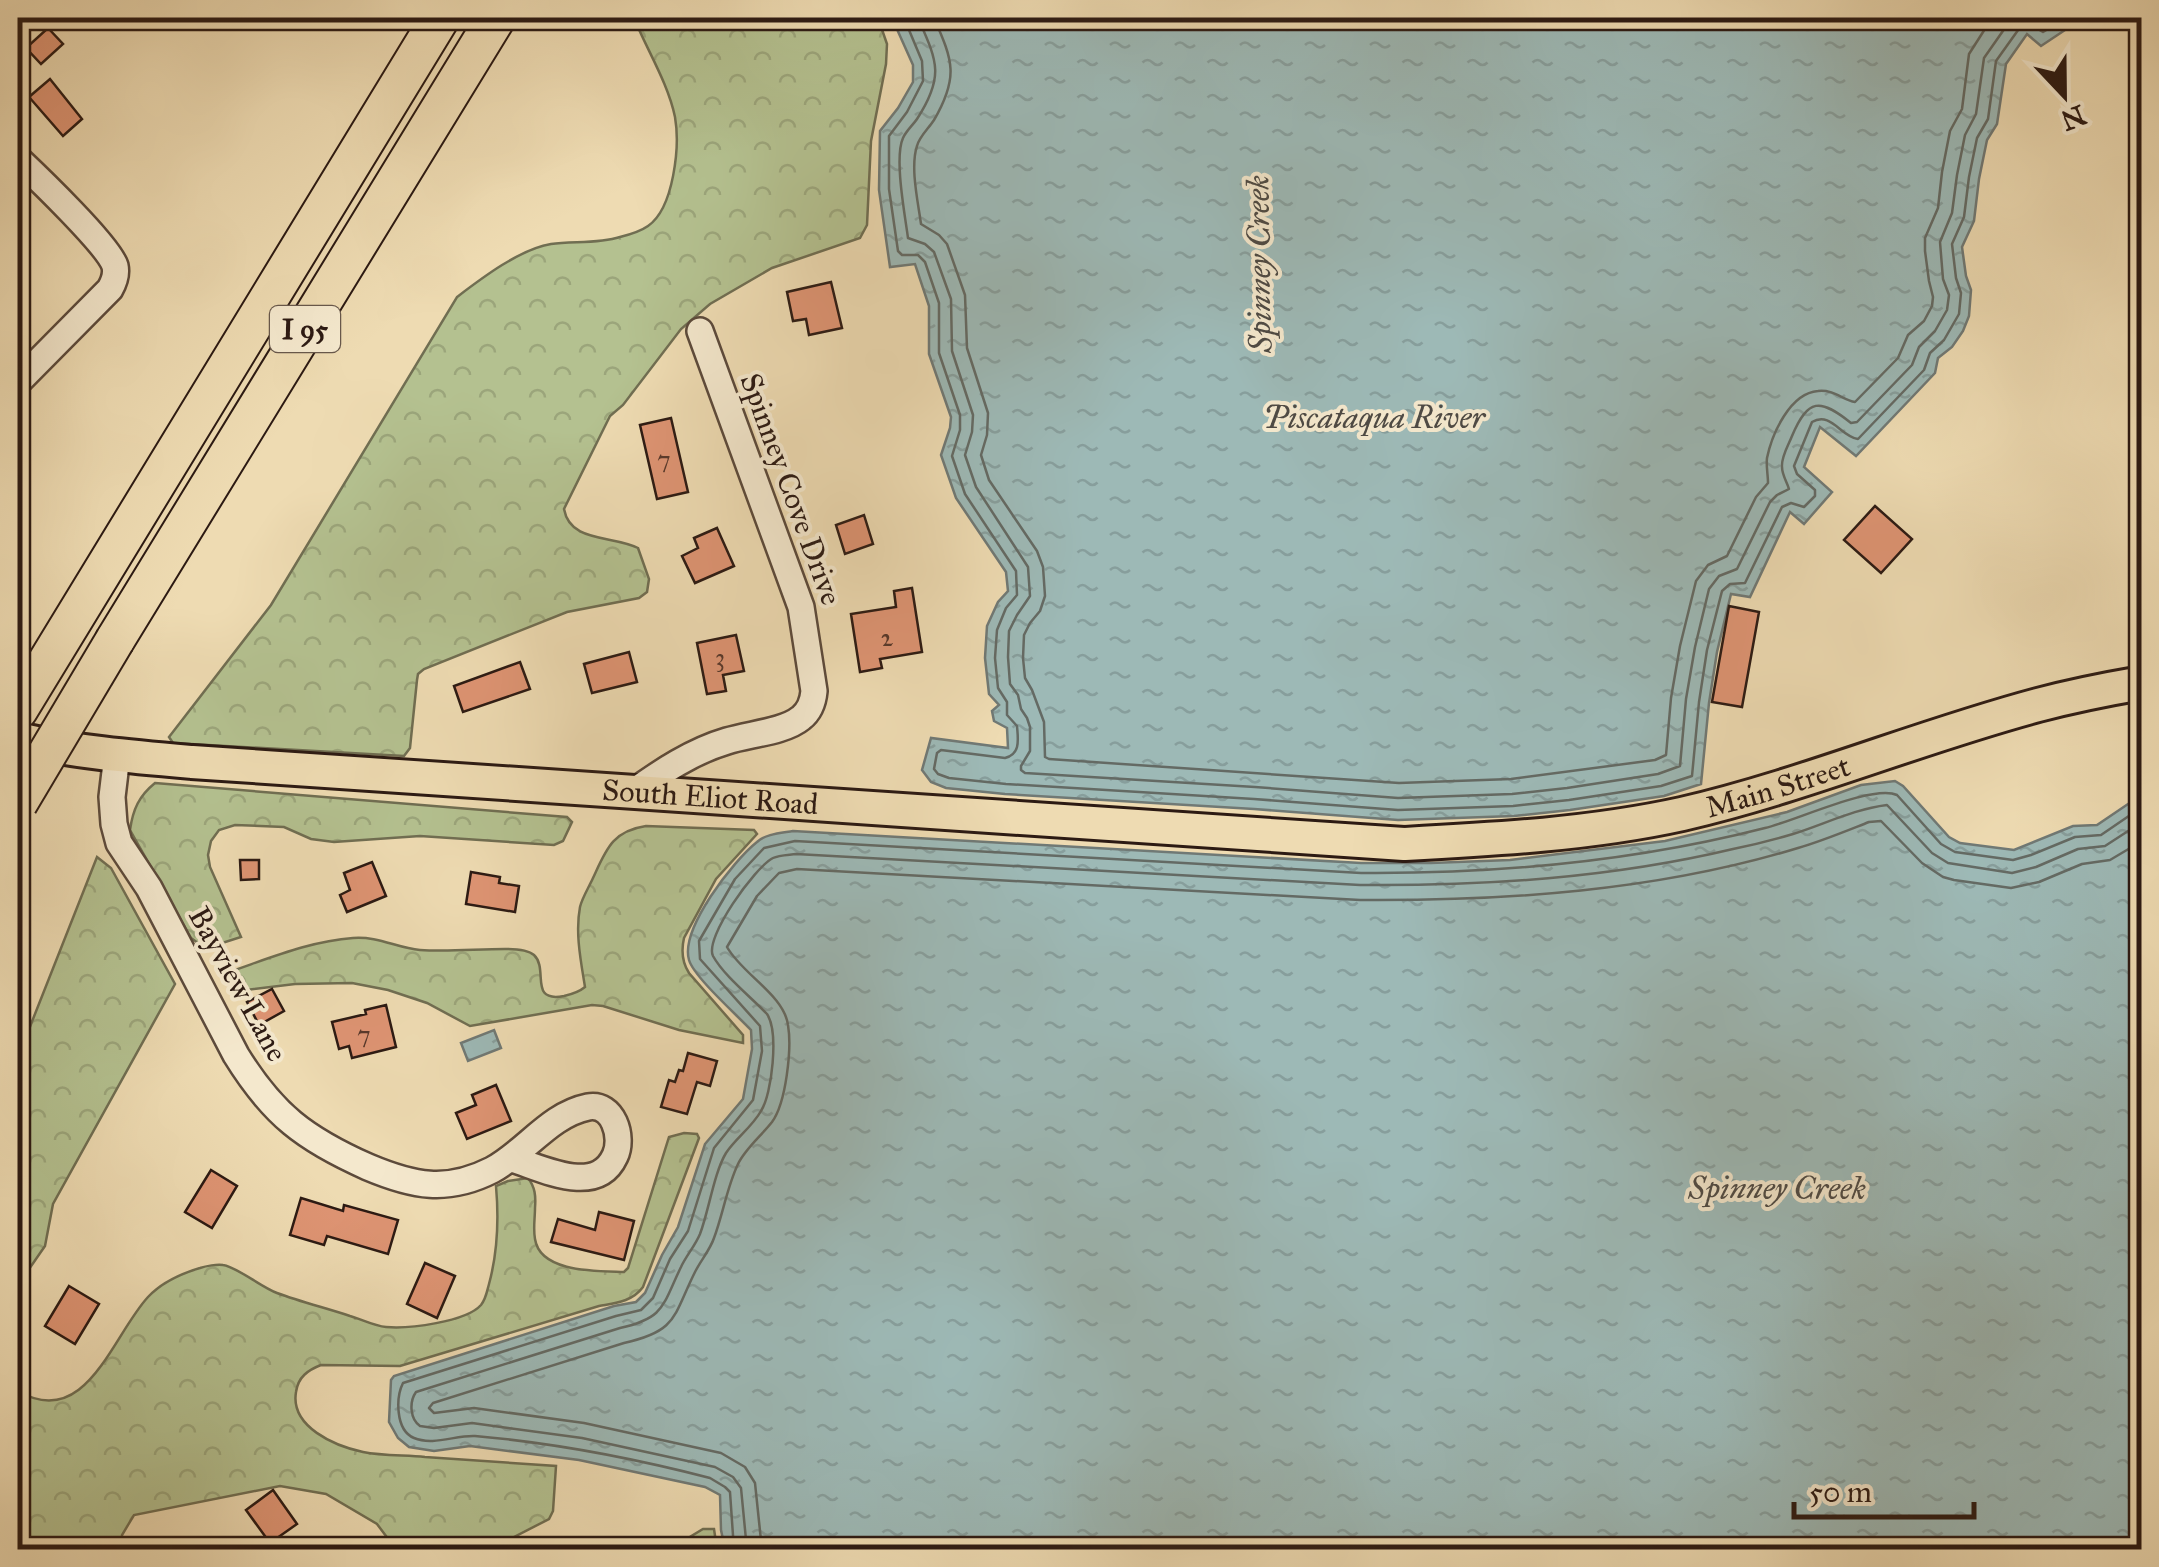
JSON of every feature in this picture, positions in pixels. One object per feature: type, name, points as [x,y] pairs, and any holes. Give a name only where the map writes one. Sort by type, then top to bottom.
[{"type":"highway","name":"I 95","points":[[18,710],[440,18]]},
{"type":"highway","name":"I 95","points":[[18,803],[496,18]]},
{"type":"main road","name":"Main Street","points":[[1404,844],[1528,836],[1681,814],[1796,782],[2037,705],[2142,683]]},
{"type":"main road","name":"South Eliot Road","points":[[18,739],[117,755],[1404,844]]},
{"type":"street","points":[[18,158],[100,244],[116,271],[110,290],[18,382]]},
{"type":"street","name":"Spinney Cove Drive","points":[[632,793],[691,756],[723,742],[790,725],[808,712],[813,703],[802,606],[700,331]]},
{"type":"street","name":"Bayview Lane","points":[[117,755],[112,797],[120,843],[149,888],[236,1056],[275,1107],[328,1149],[409,1183],[434,1186],[472,1179],[512,1158]]},
{"type":"green space","points":[[634,18],[878,18],[887,44],[871,141],[867,225],[860,238],[772,268],[710,304],[681,329],[623,405],[610,416],[564,509],[574,528],[583,533],[638,548],[649,579],[647,592],[639,598],[567,612],[424,669],[418,674],[410,748],[404,756],[173,743],[169,737],[271,605],[457,297],[502,265],[539,247],[623,236],[645,228],[657,217],[673,176],[675,117]]},
{"type":"green space","points":[[155,783],[567,817],[572,822],[563,841],[554,845],[420,836],[334,842],[311,839],[284,827],[235,825],[219,830],[211,841],[210,867],[241,937],[202,946],[191,938],[130,830],[138,804]]},
{"type":"green space","points":[[646,826],[754,830],[757,834],[716,879],[684,938],[683,947],[689,973],[743,1035],[743,1043],[679,1030],[603,1006],[470,1026],[427,1003],[388,990],[352,983],[238,991],[220,975],[302,947],[362,938],[420,950],[524,950],[538,961],[546,995],[573,994],[585,987],[578,937],[582,900],[612,843],[625,832]]},
{"type":"green space","points":[[97,857],[111,868],[175,984],[53,1204],[45,1246],[18,1285],[18,1057]]},
{"type":"green space","points":[[697,1134],[699,1138],[643,1287],[634,1296],[400,1366],[321,1365],[304,1375],[297,1387],[296,1404],[307,1425],[328,1440],[352,1449],[556,1466],[549,1519],[491,1549],[369,1549],[386,1536],[377,1524],[326,1494],[280,1486],[134,1515],[122,1535],[122,1549],[18,1549],[18,1391],[42,1400],[62,1399],[80,1389],[95,1374],[148,1297],[165,1283],[200,1268],[223,1265],[277,1293],[377,1325],[408,1327],[450,1320],[474,1311],[486,1295],[496,1247],[496,1186],[528,1178],[535,1196],[535,1239],[547,1258],[572,1268],[624,1272],[669,1137]]},
{"type":"green space","points":[[703,1529],[714,1529],[717,1549],[670,1549]]},
{"type":"water","name":"Piscataqua River","points":[[892,18],[2083,18],[2041,46],[2027,34],[2006,64],[1997,124],[1987,140],[1979,179],[1974,221],[1962,247],[1971,290],[1969,316],[1963,331],[1938,358],[1935,373],[1856,456],[1820,427],[1804,467],[1832,492],[1804,524],[1790,512],[1750,597],[1731,594],[1717,652],[1701,784],[1664,796],[1570,810],[1398,820],[946,788],[931,782],[922,770],[931,738],[1008,748],[1007,728],[994,721],[992,711],[999,705],[989,694],[985,658],[987,626],[1008,591],[1006,572],[956,498],[941,455],[951,417],[929,354],[929,306],[915,264],[890,267],[879,190],[880,131],[913,82],[913,65]]},
{"type":"water","name":"Spinney Creek","points":[[1895,781],[1949,837],[1960,843],[2014,850],[2073,826],[2097,825],[2134,800],[2141,783],[2141,1549],[725,1549],[720,1495],[705,1487],[579,1460],[470,1446],[434,1451],[409,1447],[389,1422],[394,1376],[636,1302],[645,1293],[678,1227],[705,1144],[743,1099],[752,1049],[751,1030],[707,986],[689,960],[692,931],[723,880],[764,837],[793,831],[1361,863],[1510,860],[1665,841],[1787,812],[1861,785]]},
{"type":"water","points":[[494,1030],[501,1048],[468,1061],[461,1043]]},
{"type":"building","points":[[48,28],[63,44],[41,64],[26,48]]},
{"type":"building","points":[[50,79],[82,119],[63,136],[29,97]]},
{"type":"building","points":[[831,282],[842,328],[809,335],[806,319],[793,321],[787,292]]},
{"type":"building","points":[[671,418],[688,492],[657,499],[640,425]]},
{"type":"building","points":[[1875,506],[1912,539],[1881,573],[1844,540]]},
{"type":"building","points":[[864,515],[873,544],[845,554],[836,525]]},
{"type":"building","points":[[717,528],[734,566],[695,583],[682,556],[698,548],[694,538]]},
{"type":"building","points":[[912,588],[922,652],[880,659],[882,668],[860,672],[851,614],[896,607],[894,591]]},
{"type":"building","points":[[1729,606],[1759,612],[1742,707],[1712,702]]},
{"type":"building","points":[[736,635],[744,671],[723,675],[726,691],[707,694],[697,643]]},
{"type":"building","points":[[629,652],[637,682],[592,693],[584,664]]},
{"type":"building","points":[[520,662],[530,689],[463,712],[454,686]]},
{"type":"building","points":[[240,860],[259,860],[259,879],[241,880]]},
{"type":"building","points":[[372,862],[386,896],[347,912],[340,895],[350,890],[344,873]]},
{"type":"building","points":[[471,872],[500,877],[499,883],[519,886],[515,912],[466,904]]},
{"type":"building","points":[[272,989],[284,1011],[259,1025],[247,1002]]},
{"type":"building","points":[[386,1005],[396,1047],[352,1058],[349,1046],[339,1049],[332,1022]]},
{"type":"building","points":[[688,1053],[717,1061],[710,1086],[697,1082],[687,1114],[661,1107],[669,1080],[675,1082],[679,1070],[683,1071]]},
{"type":"building","points":[[496,1085],[511,1121],[467,1139],[456,1113],[476,1105],[472,1095]]},
{"type":"building","points":[[211,1170],[237,1186],[212,1228],[185,1212]]},
{"type":"building","points":[[301,1198],[343,1211],[344,1205],[398,1220],[388,1254],[327,1236],[324,1245],[290,1235]]},
{"type":"building","points":[[599,1212],[634,1221],[624,1260],[551,1242],[558,1219],[595,1230]]},
{"type":"building","points":[[425,1263],[455,1276],[437,1318],[407,1304]]},
{"type":"building","points":[[69,1286],[99,1304],[75,1344],[45,1326]]},
{"type":"building","points":[[273,1490],[297,1524],[270,1543],[246,1510]]}]
